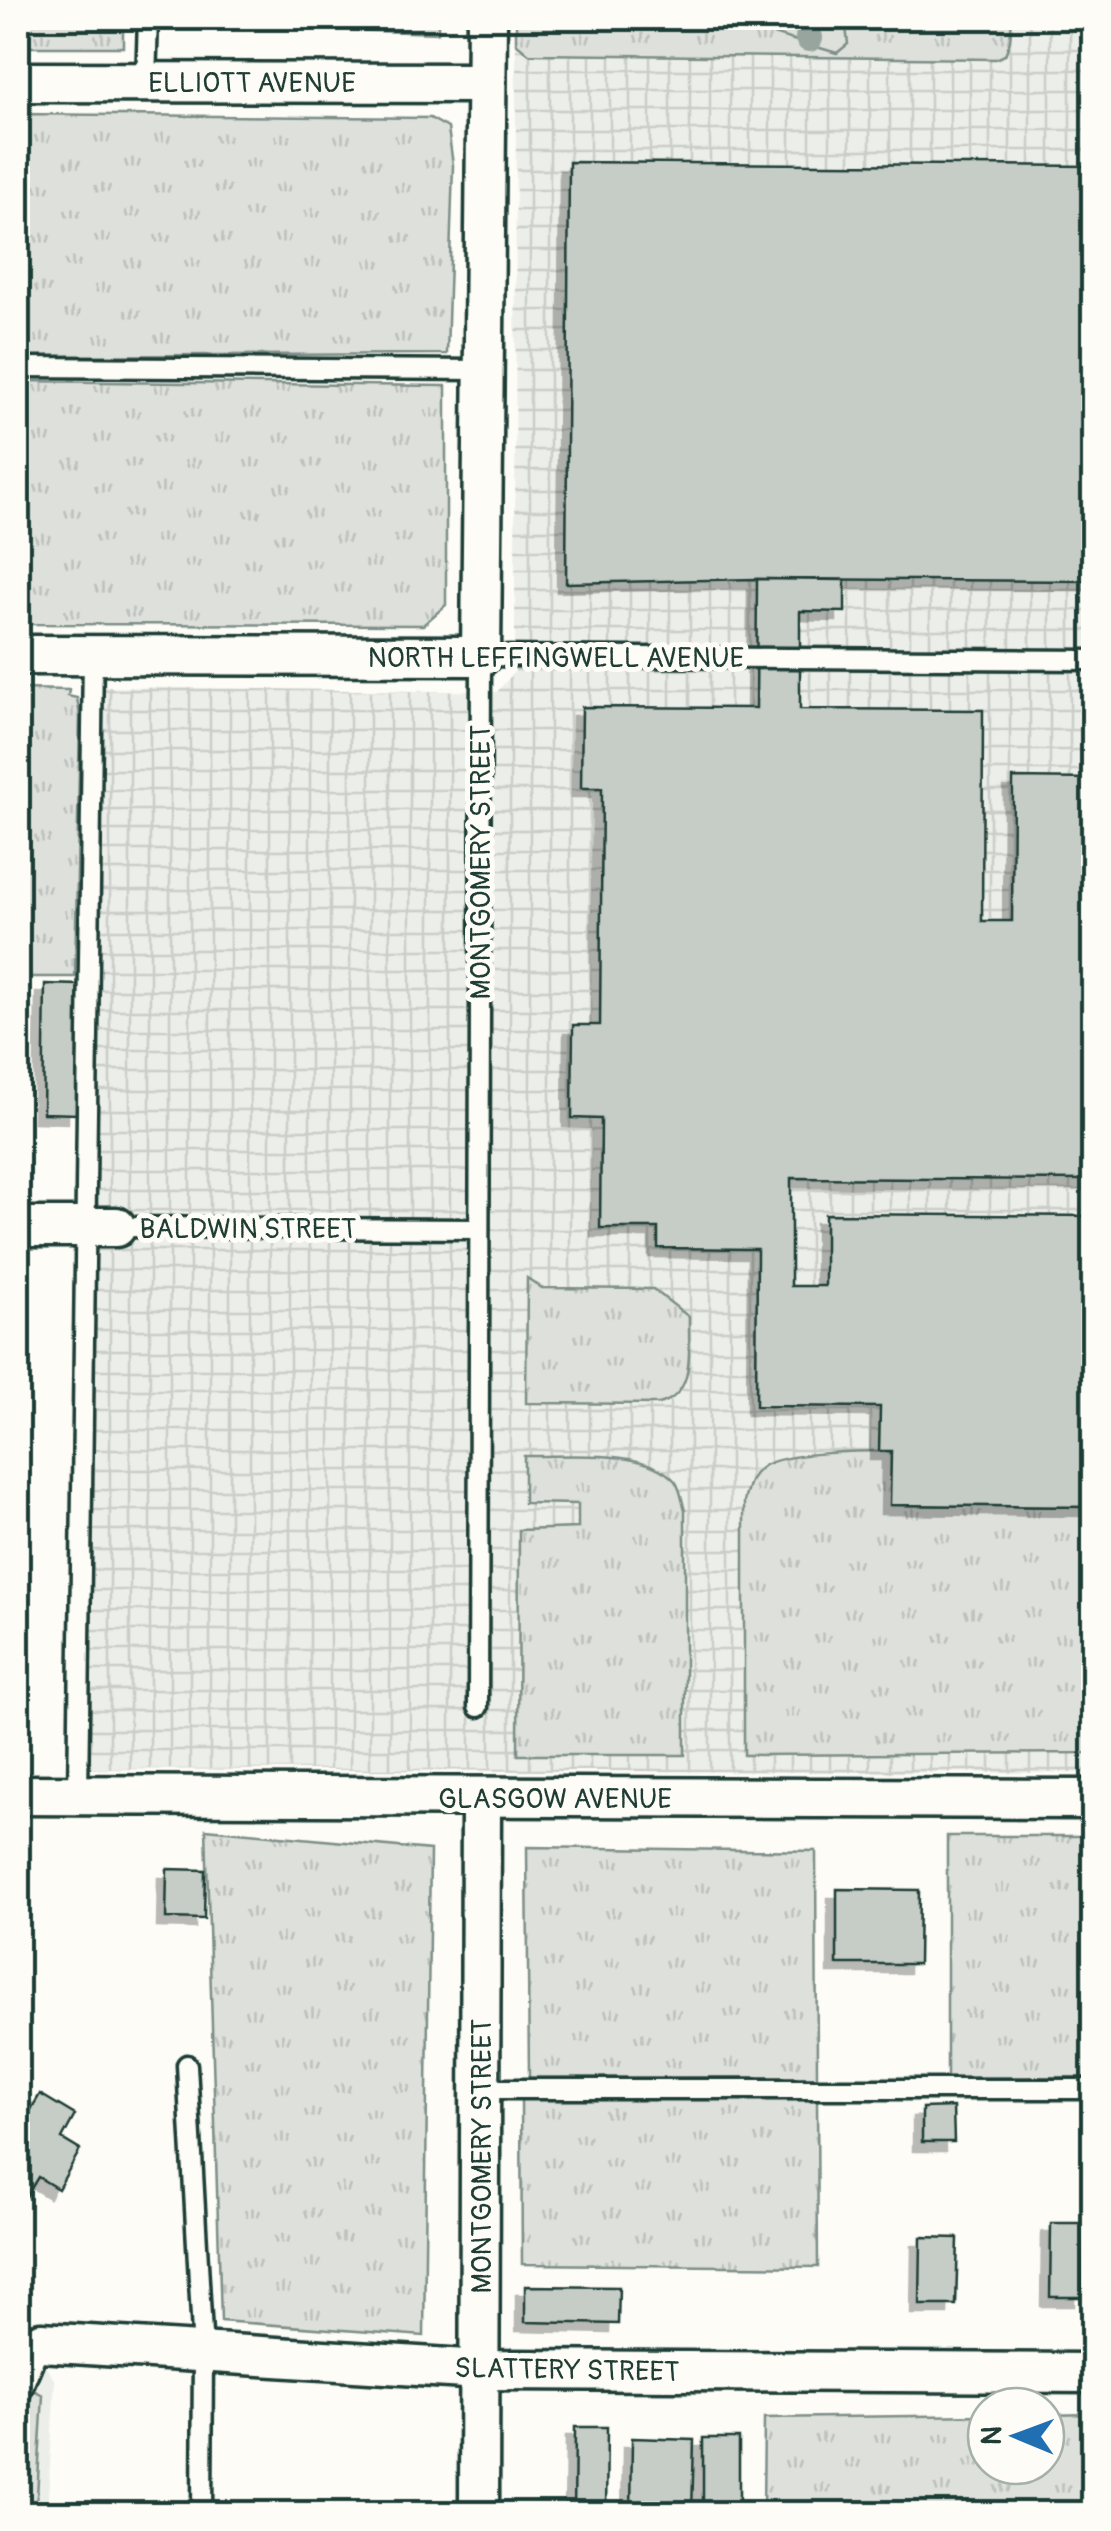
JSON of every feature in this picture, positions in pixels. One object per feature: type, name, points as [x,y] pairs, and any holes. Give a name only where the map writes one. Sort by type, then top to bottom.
[{"type":"street","name":"MONTGOMERY STREET","points":[[481,656],[487,18]]},
{"type":"street","name":"ELLIOTT AVENUE","points":[[18,82],[486,83]]},
{"type":"street","name":"NORTH LEFFINGWELL AVENUE","points":[[18,655],[481,656]]},
{"type":"street","name":"BALDWIN STREET","points":[[18,1227],[101,1227]]},
{"type":"street","name":"GLASGOW AVENUE","points":[[18,1795],[1094,1799]]},
{"type":"street","name":"MONTGOMERY STREET","points":[[480,2514],[481,1798]]},
{"type":"street","name":"SLATTERY STREET","points":[[41,2342],[481,2370],[1094,2373]]},
{"type":"lane","points":[[146,82],[148,18]]},
{"type":"lane","points":[[18,367],[483,370]]},
{"type":"lane","points":[[78,1795],[101,1227],[93,655]]},
{"type":"lane","name":"NORTH LEFFINGWELL AVENUE","points":[[481,656],[1094,660]]},
{"type":"lane","name":"MONTGOMERY STREET","points":[[478,1707],[481,656]]},
{"type":"lane","name":"BALDWIN STREET","points":[[101,1227],[479,1229]]},
{"type":"lane","points":[[186,2065],[203,2353],[202,2514]]},
{"type":"lane","points":[[480,2089],[1094,2089]]},
{"type":"lane","points":[[18,2399],[41,2342]]},
{"type":"shaded area","points":[[516,18],[1093,18],[1093,1773],[88,1769],[103,687],[497,692],[515,671]]},
{"type":"shaded area","points":[[18,2335],[31,2343],[55,2381],[47,2513],[18,2513]]},
{"type":"green space","points":[[18,18],[123,18],[123,47],[18,47]]},
{"type":"green space","points":[[159,18],[438,18],[438,33],[159,24]]},
{"type":"green space","points":[[516,18],[1012,18],[1005,55],[996,59],[529,54],[516,43]]},
{"type":"green space","points":[[719,18],[845,18],[848,44],[837,53]]},
{"type":"green space","points":[[18,114],[430,118],[448,128],[453,165],[447,354],[18,356]]},
{"type":"green space","points":[[18,381],[446,386],[446,605],[423,625],[18,624]]},
{"type":"green space","points":[[18,689],[69,690],[68,696],[77,698],[80,716],[75,977],[18,977]]},
{"type":"green space","points":[[527,1278],[542,1288],[653,1289],[689,1317],[688,1368],[680,1391],[659,1404],[526,1403]]},
{"type":"green space","points":[[891,1451],[891,1505],[1093,1507],[1093,1753],[744,1755],[744,1502],[750,1483],[762,1467],[786,1458]]},
{"type":"green space","points":[[524,1456],[625,1458],[662,1470],[677,1484],[685,1511],[685,1755],[518,1755],[519,1530],[578,1528],[578,1504],[524,1503]]},
{"type":"green space","points":[[206,1829],[430,1850],[424,2336],[221,2321]]},
{"type":"green space","points":[[947,1836],[1093,1836],[1093,2077],[947,2078]]},
{"type":"green space","points":[[527,1847],[816,1851],[817,2077],[529,2078]]},
{"type":"green space","points":[[521,2099],[817,2100],[818,2267],[522,2264]]},
{"type":"green space","points":[[18,2382],[43,2395],[36,2513],[18,2513]]},
{"type":"green space","points":[[1093,2414],[1093,2513],[763,2513],[764,2418],[966,2415],[966,2486],[1066,2486],[1066,2415]]},
{"type":"building","points":[[569,162],[1094,166],[1094,581],[757,579],[566,583]]},
{"type":"building","points":[[757,579],[845,580],[845,612],[800,611],[800,709],[983,710],[982,921],[1012,921],[1013,778],[1094,779],[1094,1180],[791,1178],[791,1286],[825,1286],[825,1214],[1094,1216],[1094,1507],[890,1505],[891,1451],[879,1451],[880,1407],[756,1406],[757,1249],[658,1248],[658,1228],[600,1228],[601,1119],[572,1118],[573,1025],[600,1025],[602,788],[581,788],[582,707],[756,708]]},
{"type":"building","points":[[45,984],[79,985],[77,1114],[43,1113]]},
{"type":"building","points":[[167,1869],[205,1870],[204,1919],[166,1918]]},
{"type":"building","points":[[837,1889],[919,1890],[918,1964],[837,1964]]},
{"type":"building","points":[[40,2094],[75,2115],[62,2139],[80,2150],[58,2189],[38,2177],[26,2197],[18,2192],[18,2132]]},
{"type":"building","points":[[953,2107],[954,2142],[922,2142],[922,2108]]},
{"type":"building","points":[[1051,2223],[1084,2223],[1083,2297],[1050,2297]]},
{"type":"building","points":[[921,2237],[958,2238],[956,2305],[920,2305]]},
{"type":"building","points":[[525,2286],[619,2287],[618,2324],[525,2322]]},
{"type":"building","points":[[575,2427],[607,2427],[606,2514],[574,2514]]},
{"type":"building","points":[[632,2438],[694,2440],[692,2514],[631,2514]]},
{"type":"building","points":[[703,2438],[739,2438],[739,2514],[703,2514]]}]
